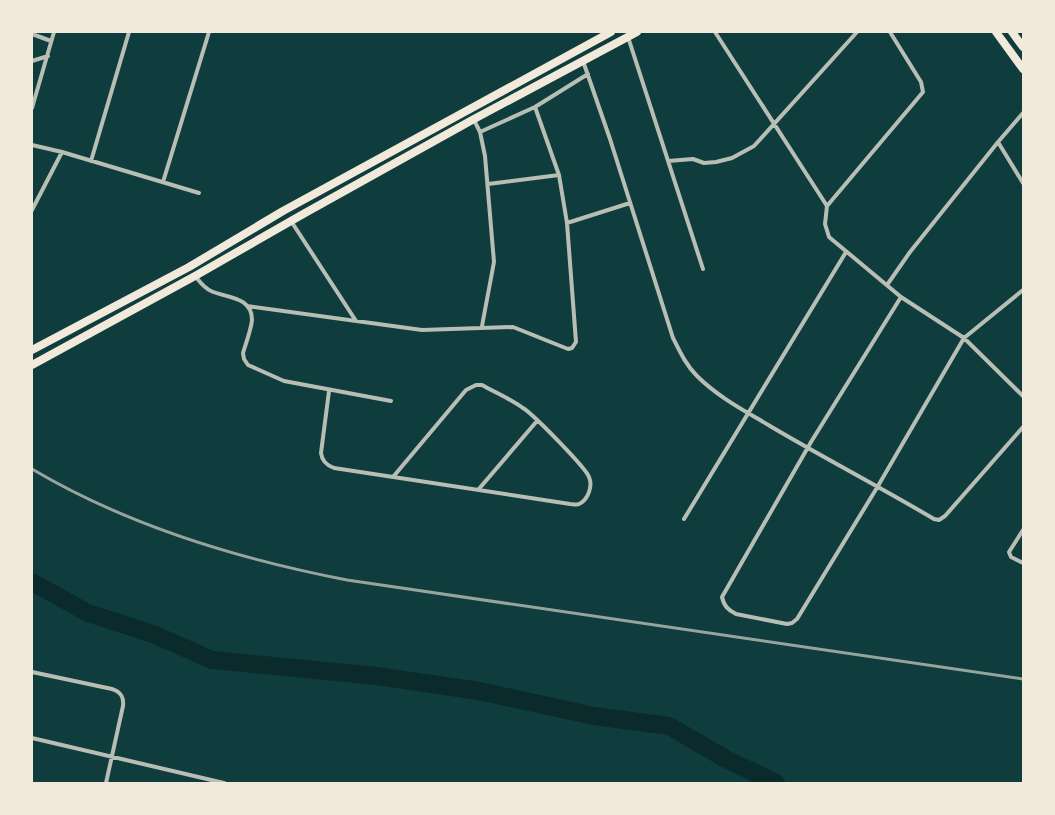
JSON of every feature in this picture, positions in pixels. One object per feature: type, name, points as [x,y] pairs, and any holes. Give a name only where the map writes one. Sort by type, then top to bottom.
[{"type":"main road","points":[[32,350],[189,267],[279,214],[611,32]]},
{"type":"main road","points":[[32,365],[195,276],[474,119],[637,32]]},
{"type":"main road","points":[[996,32],[1023,69]]},
{"type":"main road","points":[[1012,32],[1023,48]]},
{"type":"main road","points":[[279,214],[278,220],[280,224],[290,222],[296,213],[289,209]]},
{"type":"street","points":[[32,108],[54,32]]},
{"type":"street","points":[[91,161],[129,32]]},
{"type":"street","points":[[163,182],[209,32]]},
{"type":"street","points":[[715,32],[827,206],[826,230],[829,237],[887,286],[964,338],[1023,396]]},
{"type":"street","points":[[668,161],[693,159],[704,163],[732,158],[754,146],[857,32]]},
{"type":"street","points":[[827,206],[922,92],[921,82],[890,32]]},
{"type":"street","points":[[32,34],[51,41]]},
{"type":"street","points":[[628,37],[703,269]]},
{"type":"street","points":[[32,61],[48,56]]},
{"type":"street","points":[[583,62],[673,338],[683,360],[697,376],[715,392],[808,448],[878,486],[934,519],[939,520],[945,516],[1023,427]]},
{"type":"street","points":[[480,132],[535,106],[588,74]]},
{"type":"street","points":[[195,276],[204,287],[213,292],[235,298],[247,306],[422,330],[482,326],[514,327],[568,349],[575,346],[567,223],[559,175],[535,106]]},
{"type":"street","points":[[887,286],[910,252],[1023,113]]},
{"type":"street","points":[[474,119],[480,132],[488,184],[494,262],[482,326]]},
{"type":"street","points":[[998,142],[1023,183]]},
{"type":"street","points":[[32,145],[62,152],[199,193]]},
{"type":"street","points":[[32,210],[62,152]]},
{"type":"street","points":[[488,184],[559,175]]},
{"type":"street","points":[[567,223],[630,203]]},
{"type":"street","points":[[290,222],[356,321]]},
{"type":"street","points":[[684,519],[846,252]]},
{"type":"street","points":[[901,296],[808,448],[722,597],[723,604],[736,614],[787,624],[792,623],[797,619],[878,486],[964,338],[1023,290]]},
{"type":"street","points":[[247,306],[252,319],[243,353],[244,359],[248,364],[284,382],[391,401]]},
{"type":"street","points":[[329,391],[321,453],[322,459],[327,465],[334,468],[478,490],[570,504],[579,504],[585,499],[589,493],[590,478],[581,466],[524,408],[482,385],[470,387],[393,477]]},
{"type":"street","points":[[478,490],[537,421]]},
{"type":"street","points":[[1023,530],[1009,552],[1011,557],[1023,563]]},
{"type":"street","points":[[32,672],[112,689],[120,693],[123,697],[123,706],[106,783]]},
{"type":"street","points":[[32,738],[224,783]]},
{"type":"waterway","points":[[32,582],[88,613],[153,634],[212,660],[377,676],[479,691],[594,716],[669,726],[726,759],[776,783]]},
{"type":"railway","points":[[32,469],[69,489],[145,524],[225,551],[306,572],[347,580],[1023,679]]}]
